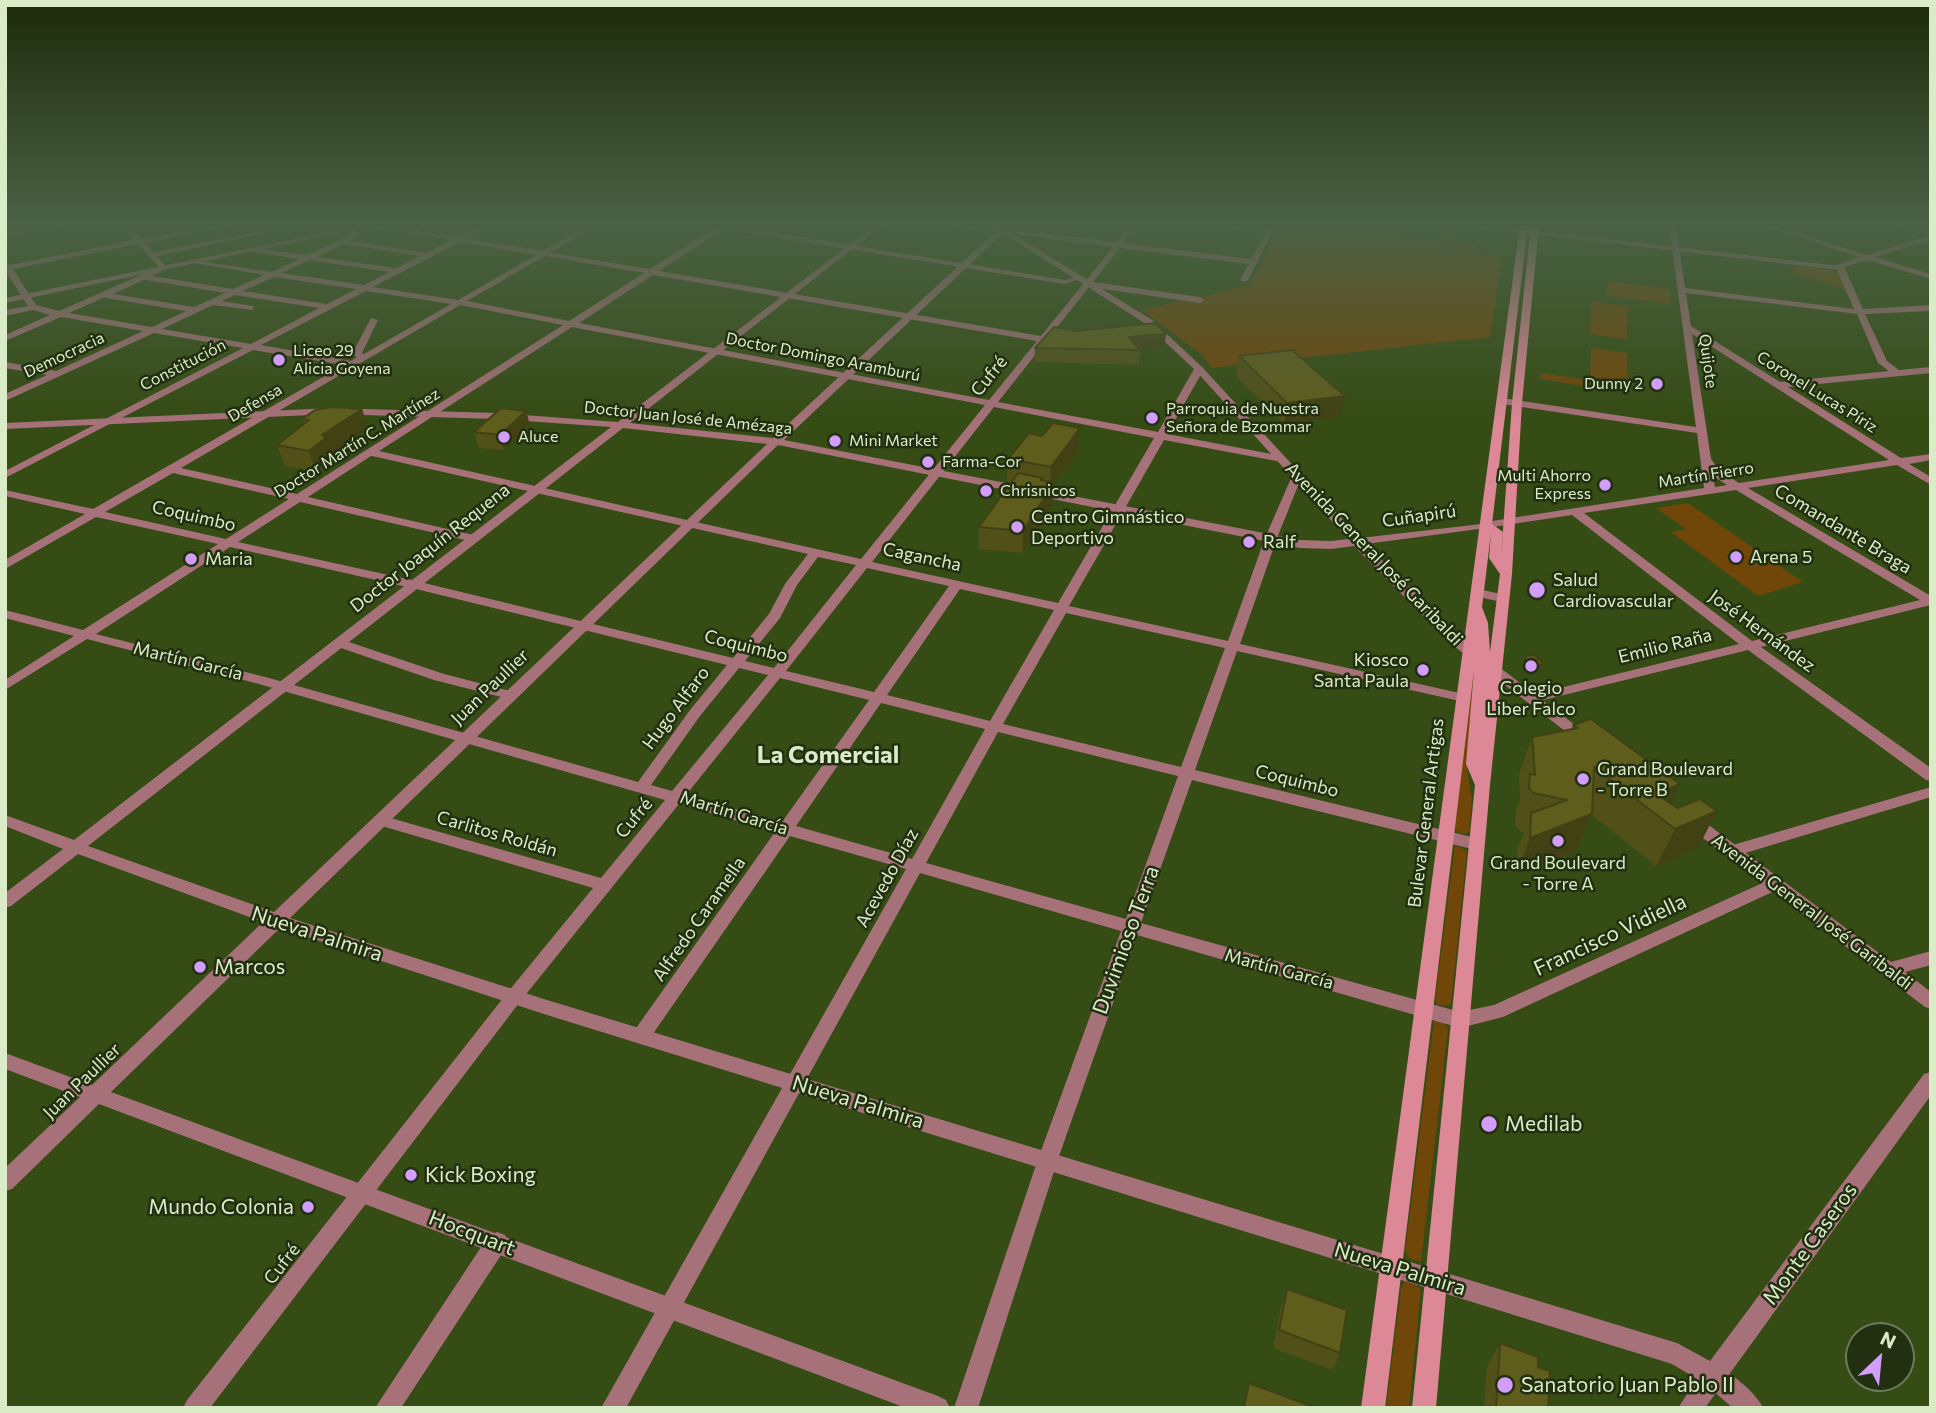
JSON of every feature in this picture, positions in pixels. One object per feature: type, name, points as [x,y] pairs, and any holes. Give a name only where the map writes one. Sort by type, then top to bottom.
[{"type":"main road","name":"Bulevar General Artigas","points":[[1373,1408],[1516,291]]},
{"type":"main road","points":[[1424,1408],[1476,844],[1511,522],[1517,403],[1529,291]]},
{"type":"main road","points":[[1486,525],[1497,532],[1495,558],[1506,574]]},
{"type":"main road","points":[[1476,608],[1484,620],[1481,652],[1494,671]]},
{"type":"main road","points":[[1468,650],[1481,671],[1473,764],[1482,785]]},
{"type":"street","points":[[23,291],[33,307]]},
{"type":"street","points":[[5,301],[52,291]]},
{"type":"street","points":[[5,338],[114,291]]},
{"type":"street","points":[[226,291],[327,307]]},
{"type":"street","name":"Constitución","points":[[5,475],[358,291]]},
{"type":"street","name":"Doctor Domingo Aramburú","points":[[384,291],[457,302],[1282,459]]},
{"type":"street","name":"Defensa","points":[[5,565],[477,291]]},
{"type":"street","name":"Doctor Martín C. Martínez","points":[[5,686],[433,414],[620,291]]},
{"type":"street","points":[[773,291],[1044,339]]},
{"type":"street","name":"Doctor Joaquín Requena","points":[[5,902],[795,291]]},
{"type":"street","name":"Juan Paullier","points":[[5,1182],[273,921],[935,291]]},
{"type":"street","name":"Cufré","points":[[195,1408],[513,998],[777,673],[1044,339],[1079,291]]},
{"type":"street","name":"Avenida General José Garibaldi","points":[[1098,291],[1149,322],[1199,369],[1358,543],[1468,650],[1594,747]]},
{"type":"street","points":[[1104,294],[1111,291]]},
{"type":"street","points":[[1130,291],[1200,300]]},
{"type":"street","name":"Quijote","points":[[1682,291],[1710,491]]},
{"type":"street","points":[[1690,291],[1860,312],[1931,308]]},
{"type":"street","points":[[1850,291],[1883,363],[1896,372]]},
{"type":"street","name":"Democracia","points":[[5,398],[233,292]]},
{"type":"street","points":[[104,295],[195,310]]},
{"type":"street","points":[[212,302],[250,308]]},
{"type":"street","points":[[5,313],[33,307],[60,314],[354,364]]},
{"type":"street","points":[[365,357],[357,354],[374,320]]},
{"type":"street","name":"Coronel Lucas Píriz","points":[[1687,327],[1931,482]]},
{"type":"street","points":[[5,365],[56,374]]},
{"type":"street","name":"Acevedo Díaz","points":[[614,1408],[994,726],[1158,436],[1199,369]]},
{"type":"street","points":[[1777,385],[1896,372],[1931,372]]},
{"type":"street","points":[[1502,401],[1702,430]]},
{"type":"street","name":"Doctor Juan José de Amézaga","points":[[5,426],[269,413],[433,414],[622,425],[777,442],[1314,545],[1358,543]]},
{"type":"street","name":"Cagancha","points":[[372,453],[1464,698]]},
{"type":"street","name":"Martín Fierro","points":[[1486,525],[1931,457]]},
{"type":"street","points":[[1707,461],[1716,472],[1738,486]]},
{"type":"street","points":[[171,469],[474,538]]},
{"type":"street","name":"Duvimioso Terra","points":[[966,1408],[1048,1159],[1271,538],[1297,476]]},
{"type":"street","name":"Comandante Braga","points":[[1738,486],[1931,601]]},
{"type":"street","name":"Coquimbo","points":[[5,493],[416,585],[1476,844]]},
{"type":"street","name":"José Hernández","points":[[1574,511],[1749,644],[1931,776]]},
{"type":"street","name":"Cuñapirú","points":[[1358,543],[1486,525]]},
{"type":"street","name":"Hugo Alfaro","points":[[642,787],[734,663],[775,615],[791,584],[816,552]]},
{"type":"street","name":"Alfredo Caramella","points":[[641,1035],[958,583]]},
{"type":"street","points":[[1478,593],[1502,598]]},
{"type":"street","name":"Emilio Raña","points":[[1531,699],[1931,601]]},
{"type":"street","name":"Martín García","points":[[5,614],[678,796],[1130,929],[1460,1020]]},
{"type":"street","points":[[340,643],[439,677],[509,695]]},
{"type":"street","points":[[1732,851],[1931,792]]},
{"type":"street","name":"Avenida General José Garibaldi","points":[[1679,811],[1931,1002]]},
{"type":"street","name":"Nueva Palmira","points":[[5,820],[273,921],[513,998],[1048,1159],[1677,1354],[1713,1376],[1751,1408]]},
{"type":"street","name":"Carlitos Roldán","points":[[380,820],[603,885]]},
{"type":"street","name":"Francisco Vidiella","points":[[1460,1020],[1497,1012],[1775,884]]},
{"type":"street","points":[[1888,970],[1931,958]]},
{"type":"street","name":"Hocquart","points":[[5,1061],[938,1408]]},
{"type":"street","name":"Monte Caseros","points":[[1690,1408],[1931,1080]]},
{"type":"street","points":[[387,1408],[497,1242]]},
{"type":"shaded area","points":[[1226,291],[1497,291],[1490,337],[1212,368],[1201,354],[1142,310],[1184,300],[1202,302],[1203,299],[1198,298]]},
{"type":"shaded area","points":[[1607,291],[1670,291],[1671,304],[1607,296]]},
{"type":"shaded area","points":[[1591,301],[1627,306],[1627,339],[1590,334]]},
{"type":"shaded area","points":[[1591,348],[1627,353],[1628,393],[1540,379],[1541,373],[1590,380]]},
{"type":"shaded area","name":"Arena 5","points":[[1688,503],[1803,582],[1758,596],[1671,532],[1686,529],[1656,508]]},
{"type":"shaded area","points":[[1474,668],[1467,769],[1472,800],[1469,832],[1463,834],[1454,830]]},
{"type":"shaded area","points":[[1455,845],[1467,851],[1451,1004],[1443,1006],[1436,1004],[1435,999]]},
{"type":"shaded area","points":[[1434,1020],[1442,1021],[1448,1029],[1421,1262],[1409,1258],[1405,1252]]},
{"type":"shaded area","points":[[1404,1282],[1415,1284],[1421,1290],[1409,1408],[1386,1408],[1401,1289]]},
{"type":"building","points":[[1155,323],[1166,334],[1129,337],[1140,350],[1035,348],[1054,327],[1077,331]]},
{"type":"building","points":[[1292,350],[1345,396],[1287,403],[1239,356]]},
{"type":"building","points":[[331,407],[362,409],[322,435],[326,438],[309,451],[277,445],[309,420],[302,419],[315,410]]},
{"type":"building","points":[[501,408],[526,411],[500,435],[474,432]]},
{"type":"building","points":[[1053,423],[1080,428],[1051,467],[1008,459],[1029,433],[1042,436]]},
{"type":"building","points":[[1018,473],[1054,483],[1023,531],[979,527]]},
{"type":"building","points":[[1534,655],[1544,664],[1524,668],[1526,656]]},
{"type":"building","points":[[1591,719],[1680,784],[1657,794],[1677,808],[1700,799],[1717,811],[1675,829],[1594,767],[1592,814],[1530,838],[1531,813],[1567,800],[1533,793],[1529,788],[1530,774],[1535,775],[1532,737],[1578,728],[1573,725]]},
{"type":"building","points":[[1287,1289],[1347,1310],[1340,1353],[1279,1330]]},
{"type":"building","points":[[1500,1343],[1538,1357],[1538,1367],[1550,1371],[1548,1408],[1496,1408]]},
{"type":"building","points":[[1249,1383],[1316,1408],[1244,1408]]},
{"type":"place","name":"Liceo 29 Alicia Goyena","points":[[279,360]]},
{"type":"place","name":"Dunny 2","points":[[1657,384]]},
{"type":"place","name":"Parroquia de Nuestra Señora de Bzommar","points":[[1152,418]]},
{"type":"place","name":"Aluce","points":[[504,437]]},
{"type":"place","name":"Mini Market","points":[[835,441]]},
{"type":"place","name":"Farma-Cor","points":[[928,462]]},
{"type":"place","name":"Multi Ahorro Express","points":[[1605,485]]},
{"type":"place","name":"Chrisnicos","points":[[986,491]]},
{"type":"place","name":"Centro Gimnástico Deportivo","points":[[1017,527]]},
{"type":"place","name":"Ralf","points":[[1249,542]]},
{"type":"place","name":"Arena 5","points":[[1736,557]]},
{"type":"place","name":"Maria","points":[[191,559]]},
{"type":"place","name":"Salud Cardiovascular","points":[[1537,590]]},
{"type":"place","name":"Colegio Liber Falco","points":[[1531,666]]},
{"type":"place","name":"Kiosco Santa Paula","points":[[1423,670]]},
{"type":"place","name":"Grand Boulevard - Torre B","points":[[1583,779]]},
{"type":"place","name":"Grand Boulevard - Torre A","points":[[1558,841]]},
{"type":"place","name":"Marcos","points":[[200,967]]},
{"type":"place","name":"Medilab","points":[[1489,1124]]},
{"type":"place","name":"Kick Boxing","points":[[411,1175]]},
{"type":"place","name":"Mundo Colonia","points":[[308,1207]]},
{"type":"place","name":"Sanatorio Juan Pablo II","points":[[1505,1385]]},
{"type":"district","name":"La Comercial","points":[[828,755]]}]
